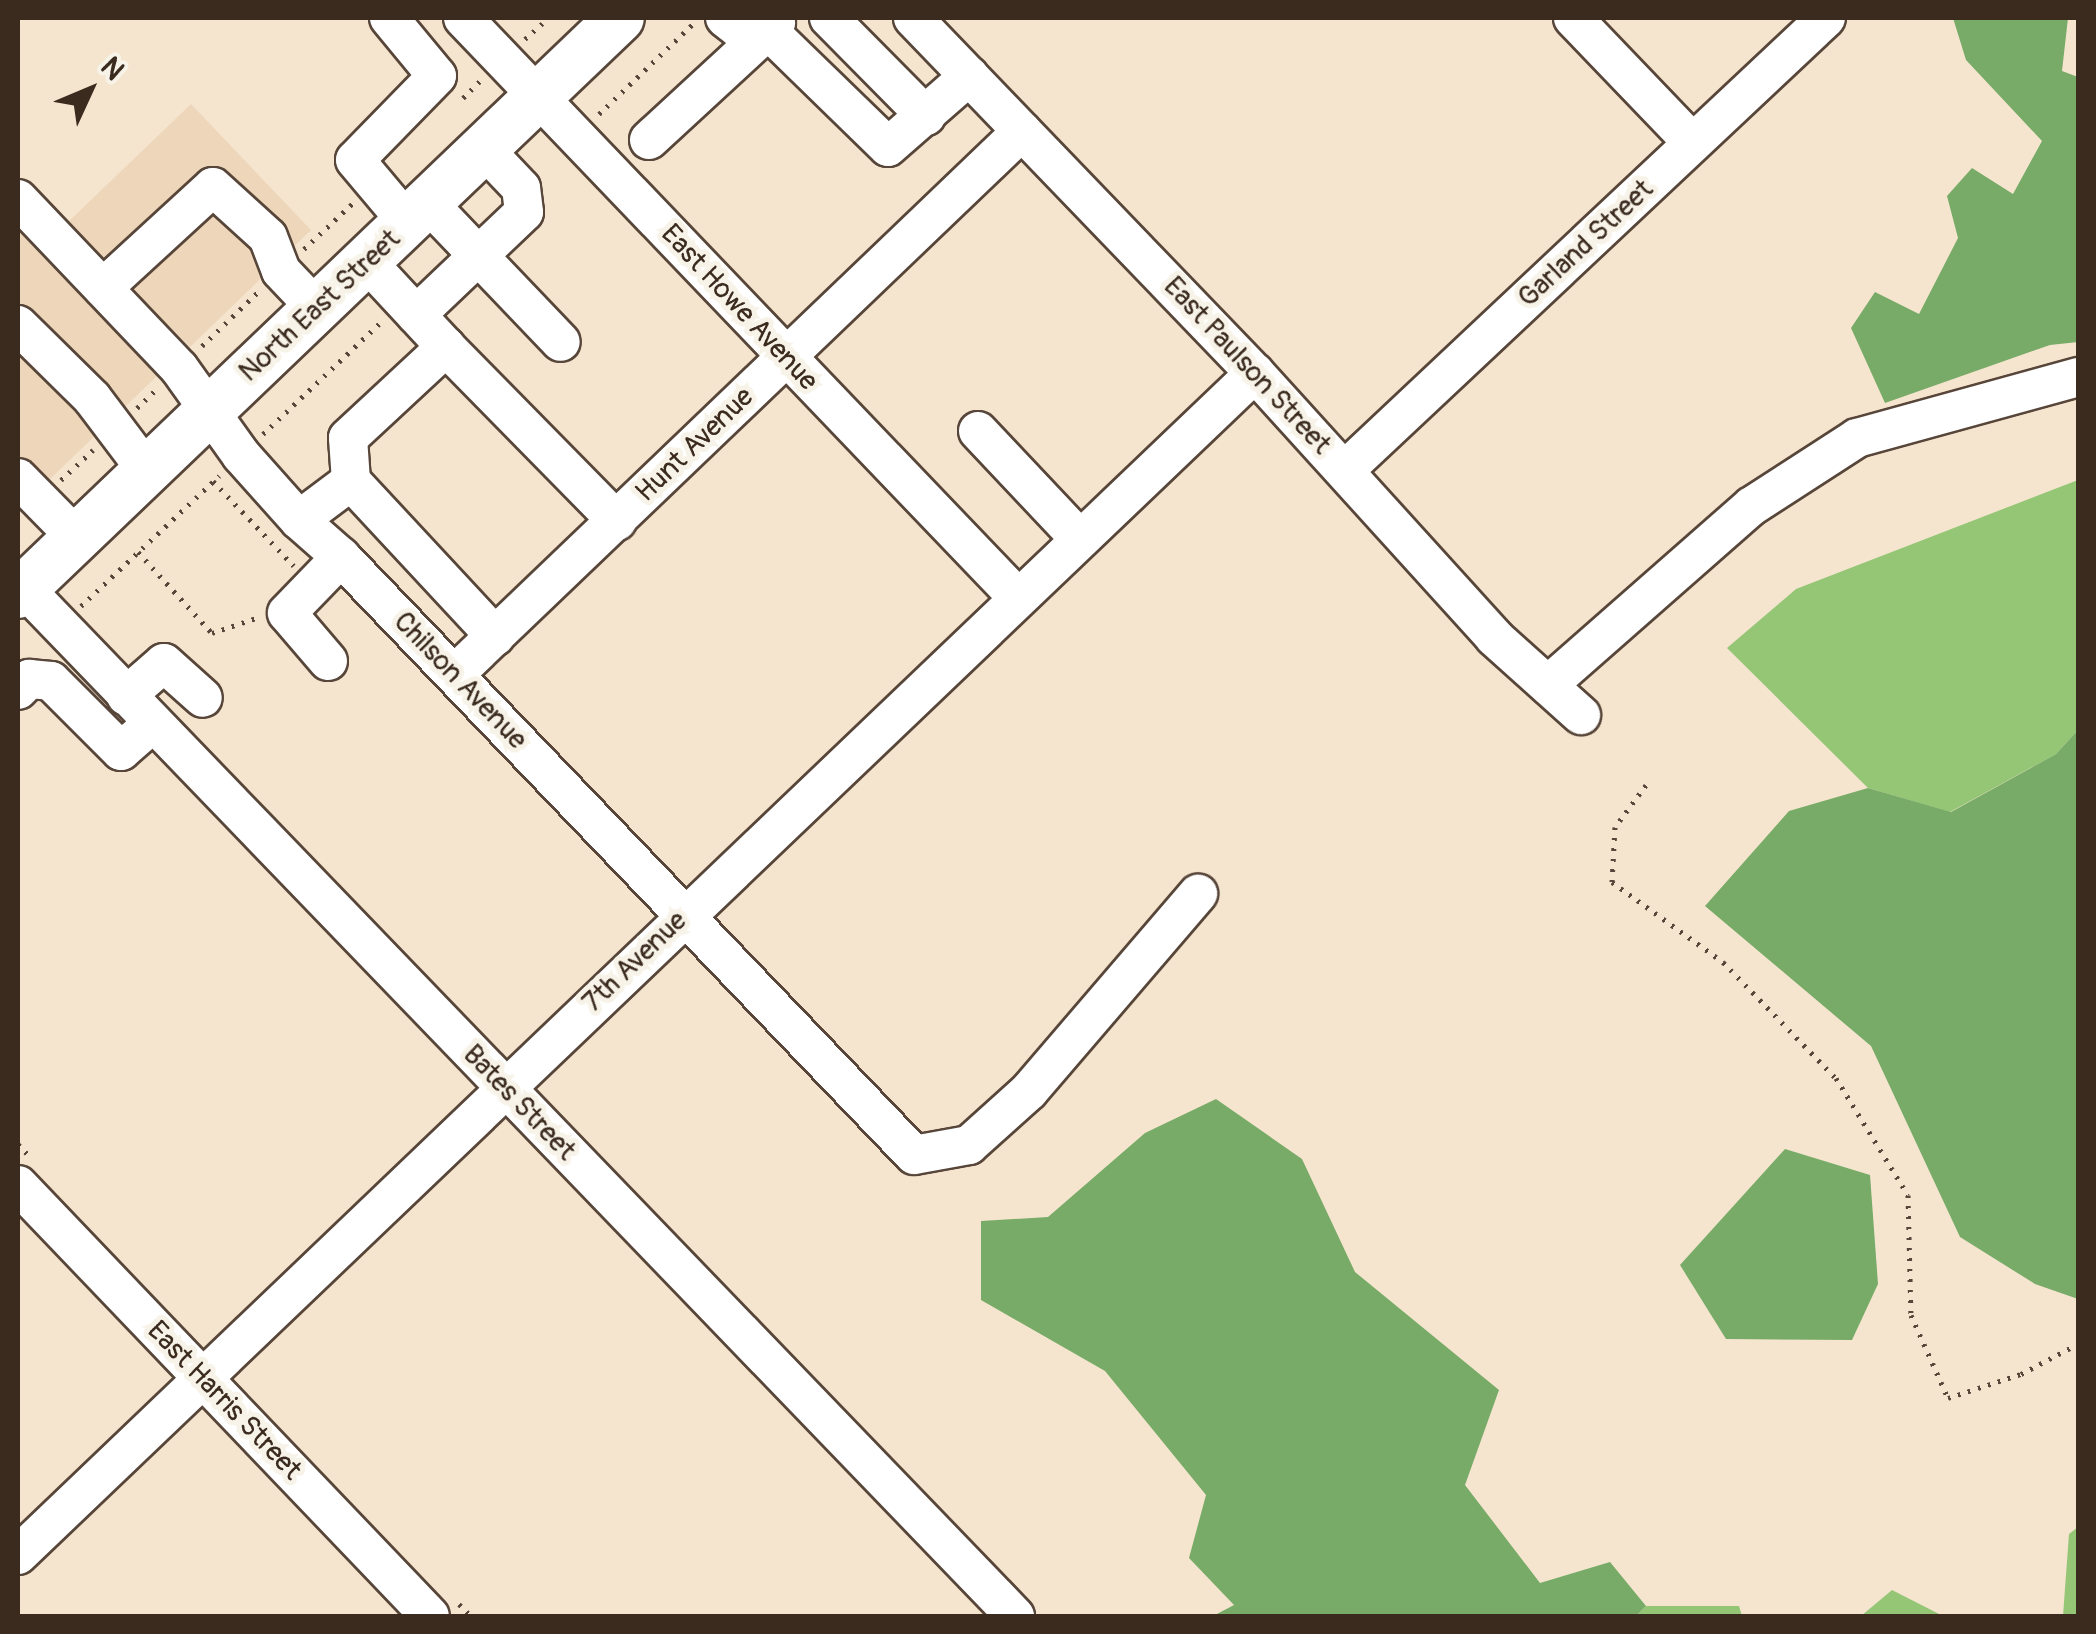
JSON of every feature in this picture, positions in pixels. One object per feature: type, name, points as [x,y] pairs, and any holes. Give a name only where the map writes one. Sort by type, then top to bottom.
[{"type":"main road","name":"North East Street","points":[[20,591],[620,18]]},
{"type":"street","points":[[388,18],[437,76],[355,160],[418,213],[478,254],[562,342]]},
{"type":"street","points":[[725,18],[739,29],[774,26]]},
{"type":"street","points":[[829,18],[926,116]]},
{"type":"street","name":"East Paulson Street","points":[[913,18],[1255,373],[1494,637],[1581,715]]},
{"type":"street","points":[[1573,18],[1694,143]]},
{"type":"street","name":"Garland Street","points":[[1345,470],[1826,18]]},
{"type":"street","name":"East Howe Avenue","points":[[469,20],[785,358],[1016,597]]},
{"type":"street","points":[[774,26],[888,146],[969,76]]},
{"type":"street","points":[[649,140],[774,26]]},
{"type":"street","name":"Hunt Avenue","points":[[454,674],[1022,131]]},
{"type":"street","points":[[410,308],[478,254],[527,203],[484,149]]},
{"type":"street","points":[[103,288],[213,188],[268,238],[282,270],[318,310]]},
{"type":"street","name":"Chilson Avenue","points":[[18,200],[179,368],[208,411],[227,468],[342,557],[914,1155],[969,1145],[1030,1091],[1198,894]]},
{"type":"street","points":[[368,262],[617,521]]},
{"type":"street","points":[[18,325],[92,398],[147,471]]},
{"type":"street","points":[[446,347],[348,438],[351,481],[495,636]]},
{"type":"street","name":"7th Avenue","points":[[18,1554],[1016,597],[1255,373]]},
{"type":"street","points":[[1548,685],[1752,506],[1857,438],[2078,377]]},
{"type":"street","points":[[978,431],[1080,538]]},
{"type":"street","points":[[19,476],[77,538]]},
{"type":"street","points":[[298,520],[351,481]]},
{"type":"street","points":[[328,661],[287,613],[342,557]]},
{"type":"street","name":"Bates Street","points":[[20,591],[60,626],[1015,1616]]},
{"type":"street","points":[[126,696],[164,663],[204,698]]},
{"type":"street","points":[[18,690],[29,680],[51,681],[122,751],[153,723]]},
{"type":"street","name":"East Harris Street","points":[[18,1184],[430,1616]]},
{"type":"path","points":[[597,116],[700,18]]},
{"type":"path","points":[[60,626],[227,468],[410,308]]},
{"type":"path","points":[[227,468],[302,576]]},
{"type":"path","points":[[138,552],[212,633],[254,620],[266,609]]},
{"type":"path","points":[[1646,785],[1616,826],[1612,882],[1723,962],[1836,1078],[1908,1195],[1911,1315],[1948,1398],[2021,1374],[2078,1344]]},
{"type":"shaded area","points":[[191,104],[311,230],[190,347],[66,224]]},
{"type":"shaded area","points":[[18,230],[157,376],[18,510]]},
{"type":"green space","points":[[1953,18],[2068,18],[2062,71],[2078,77],[2078,342],[2050,345],[1885,403],[1851,328],[1875,292],[1919,314],[1958,238],[1947,196],[1972,168],[2013,194],[2042,141],[1966,60]]},
{"type":"green space","points":[[2078,480],[2078,730],[2056,754],[1950,812],[1868,788],[1727,648],[1796,589]]},
{"type":"green space","points":[[2078,730],[2078,1299],[2035,1284],[1960,1237],[1871,1046],[1705,906],[1789,811],[1868,788],[1951,812],[2056,754]]},
{"type":"green space","points":[[1216,1099],[1302,1159],[1355,1272],[1499,1390],[1465,1485],[1540,1583],[1610,1562],[1646,1606],[1636,1616],[1213,1616],[1234,1605],[1189,1558],[1206,1495],[1105,1371],[981,1300],[981,1221],[1048,1217],[1145,1133]]},
{"type":"green space","points":[[1785,1149],[1870,1175],[1878,1284],[1852,1340],[1726,1339],[1680,1265]]},
{"type":"green space","points":[[2078,1527],[2078,1616],[2063,1616],[2069,1534]]},
{"type":"green space","points":[[1892,1590],[1943,1616],[1861,1616]]},
{"type":"green space","points":[[1646,1606],[1739,1606],[1742,1616],[1636,1616]]}]
